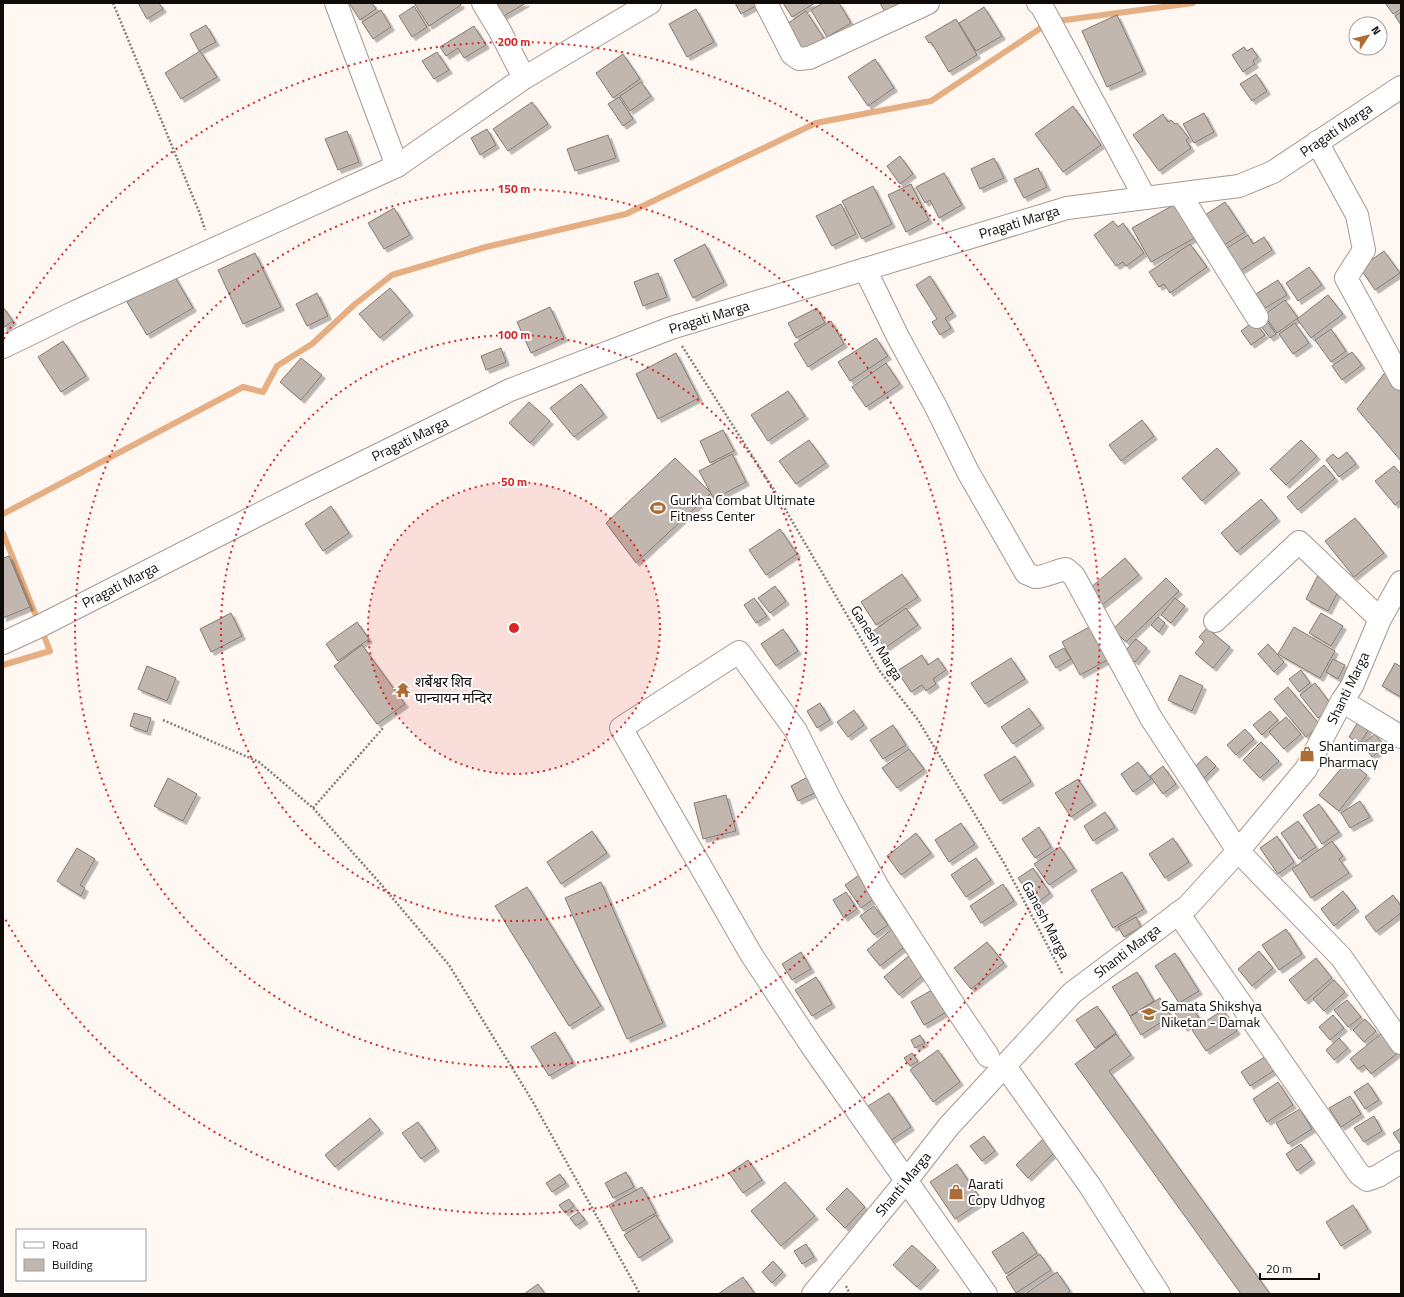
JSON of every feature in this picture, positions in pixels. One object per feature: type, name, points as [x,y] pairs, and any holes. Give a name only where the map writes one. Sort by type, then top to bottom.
[{"type":"street","points":[[336,3],[397,166]]},
{"type":"street","points":[[483,3],[500,31],[524,78]]},
{"type":"street","points":[[3,347],[75,312],[397,166],[524,78],[650,3]]},
{"type":"street","points":[[766,3],[792,54],[799,59],[809,58],[928,3]]},
{"type":"street","points":[[1038,3],[1041,5],[1145,198]]},
{"type":"street","name":"Pragati Marga","points":[[3,643],[40,626],[303,492],[510,390],[671,328],[1067,208],[1239,186],[1273,172],[1401,86]]},
{"type":"street","points":[[1317,142],[1357,215],[1364,250],[1346,278],[1401,379]]},
{"type":"street","points":[[1180,194],[1257,317]]},
{"type":"street","points":[[865,270],[968,472],[1026,573],[1035,577],[1066,569],[1074,576],[1151,718],[1238,851],[1341,957],[1401,1043]]},
{"type":"street","points":[[1215,621],[1299,542],[1380,619]]},
{"type":"street","name":"Shanti Marga","points":[[813,1294],[949,1126],[1072,992],[1188,906],[1238,851],[1306,769],[1342,701],[1352,686],[1380,619],[1401,582]]},
{"type":"street","points":[[986,1294],[811,1045],[750,954],[621,728],[739,652],[796,731],[879,889],[988,1056]]},
{"type":"street","points":[[1342,701],[1401,737]]},
{"type":"street","points":[[1178,913],[1359,1174],[1367,1180],[1378,1176],[1401,1162]]},
{"type":"street","points":[[1007,1069],[1090,1186],[1159,1294]]},
{"type":"path","points":[[113,3],[200,214],[210,250]]},
{"type":"path","name":"Ganesh Marga","points":[[671,328],[774,490],[879,670],[918,720],[1004,863],[1072,992]]},
{"type":"path","points":[[162,720],[260,762],[313,808],[379,882],[449,965],[533,1102],[640,1294]]},
{"type":"path","points":[[313,808],[383,728]]},
{"type":"building","points":[[138,3],[159,3],[163,9],[147,19]]},
{"type":"building","points":[[349,3],[372,3],[376,9],[360,20]]},
{"type":"building","points":[[414,3],[460,3],[461,5],[429,26]]},
{"type":"building","points":[[493,3],[526,3],[502,17]]},
{"type":"building","points":[[735,3],[761,3],[741,14]]},
{"type":"building","points":[[783,3],[815,3],[792,17]]},
{"type":"building","points":[[823,3],[839,3],[851,23],[827,37],[811,10]]},
{"type":"building","points":[[880,3],[918,3],[889,20]]},
{"type":"building","points":[[1385,3],[1401,3],[1401,9],[1393,14]]},
{"type":"building","points":[[414,6],[427,27],[412,37],[399,16]]},
{"type":"building","points":[[984,7],[1002,36],[976,51],[959,23]]},
{"type":"building","points":[[696,9],[714,42],[687,57],[669,24]]},
{"type":"building","points":[[381,10],[391,27],[373,39],[362,22]]},
{"type":"building","points":[[806,11],[825,40],[804,55],[784,26]]},
{"type":"building","points":[[1401,12],[1401,25],[1395,16]]},
{"type":"building","points":[[1117,15],[1143,71],[1107,87],[1082,31]]},
{"type":"building","points":[[956,19],[977,55],[949,72],[931,42],[929,43],[925,37]]},
{"type":"building","points":[[206,25],[216,42],[199,51],[190,34]]},
{"type":"building","points":[[474,26],[486,45],[464,58],[458,48],[446,56],[440,47]]},
{"type":"building","points":[[1244,47],[1247,51],[1252,48],[1258,57],[1253,61],[1255,64],[1243,72],[1232,55]]},
{"type":"building","points":[[200,51],[217,77],[181,99],[165,73]]},
{"type":"building","points":[[437,52],[449,70],[434,79],[422,61]]},
{"type":"building","points":[[623,54],[640,79],[613,98],[596,73]]},
{"type":"building","points":[[875,59],[894,88],[868,106],[848,77]]},
{"type":"building","points":[[1256,74],[1267,91],[1252,101],[1240,84]]},
{"type":"building","points":[[641,82],[651,96],[630,111],[620,96]]},
{"type":"building","points":[[619,97],[633,119],[623,126],[608,104]]},
{"type":"building","points":[[532,102],[548,124],[508,151],[493,129]]},
{"type":"building","points":[[1073,106],[1101,145],[1063,172],[1035,134]]},
{"type":"building","points":[[1204,113],[1214,132],[1194,143],[1183,124]]},
{"type":"building","points":[[1163,114],[1168,122],[1171,120],[1175,124],[1177,123],[1189,138],[1186,140],[1191,148],[1159,171],[1133,135]]},
{"type":"building","points":[[487,129],[496,145],[480,155],[471,138]]},
{"type":"building","points":[[347,131],[359,162],[338,170],[325,139]]},
{"type":"building","points":[[608,135],[616,158],[575,171],[567,149]]},
{"type":"building","points":[[900,156],[913,174],[900,184],[887,166]]},
{"type":"building","points":[[994,158],[1004,178],[980,189],[971,169]]},
{"type":"building","points":[[1038,168],[1047,187],[1024,198],[1014,179]]},
{"type":"building","points":[[944,173],[962,205],[939,218],[930,200],[925,203],[916,187]]},
{"type":"building","points":[[911,184],[929,220],[906,232],[888,195]]},
{"type":"building","points":[[873,186],[892,224],[862,239],[842,201]]},
{"type":"building","points":[[1181,201],[1200,235],[1151,262],[1132,228]]},
{"type":"building","points":[[1225,202],[1245,232],[1221,247],[1202,217]]},
{"type":"building","points":[[841,204],[856,234],[832,246],[816,216]]},
{"type":"building","points":[[394,208],[410,235],[384,249],[368,223]]},
{"type":"building","points":[[1113,221],[1118,227],[1123,223],[1144,253],[1126,266],[1123,262],[1116,266],[1094,235]]},
{"type":"building","points":[[1248,235],[1253,244],[1264,237],[1272,250],[1234,275],[1219,253]]},
{"type":"building","points":[[705,244],[724,282],[693,298],[674,260]]},
{"type":"building","points":[[1190,244],[1207,267],[1170,293],[1164,284],[1159,287],[1149,272]]},
{"type":"building","points":[[1384,251],[1400,273],[1375,290],[1360,268]]},
{"type":"building","points":[[255,253],[281,307],[243,324],[218,270]]},
{"type":"building","points":[[1309,267],[1322,285],[1298,301],[1286,283]]},
{"type":"building","points":[[658,273],[667,297],[643,306],[634,282]]},
{"type":"building","points":[[173,274],[193,308],[147,335],[127,302]]},
{"type":"building","points":[[930,276],[953,313],[945,318],[951,328],[940,335],[932,322],[937,319],[916,285]]},
{"type":"building","points":[[1278,280],[1287,295],[1265,308],[1256,294]]},
{"type":"building","points":[[390,288],[410,312],[380,338],[359,314]]},
{"type":"building","points":[[317,293],[328,316],[307,326],[296,304]]},
{"type":"building","points":[[1328,295],[1343,314],[1311,338],[1297,319]]},
{"type":"building","points":[[1285,300],[1298,318],[1277,333],[1264,315]]},
{"type":"building","points":[[3,307],[13,321],[3,328]]},
{"type":"building","points":[[550,307],[564,338],[531,353],[517,322]]},
{"type":"building","points":[[817,308],[825,323],[796,338],[788,323]]},
{"type":"building","points":[[1264,317],[1276,334],[1270,338],[1258,322]]},
{"type":"building","points":[[831,321],[844,344],[808,367],[794,344]]},
{"type":"building","points":[[1254,321],[1265,335],[1251,345],[1241,331]]},
{"type":"building","points":[[1295,323],[1309,343],[1293,354],[1279,334]]},
{"type":"building","points":[[1331,329],[1346,351],[1331,362],[1315,340]]},
{"type":"building","points":[[876,338],[888,356],[850,381],[838,362]]},
{"type":"building","points":[[63,341],[86,376],[61,392],[38,357]]},
{"type":"building","points":[[501,348],[506,362],[486,370],[481,356]]},
{"type":"building","points":[[1352,352],[1362,365],[1342,380],[1332,366]]},
{"type":"building","points":[[676,353],[699,398],[658,419],[636,374]]},
{"type":"building","points":[[301,358],[322,375],[301,400],[280,382]]},
{"type":"building","points":[[886,363],[900,384],[866,407],[852,387]]},
{"type":"building","points":[[1387,370],[1401,392],[1401,461],[1357,409]]},
{"type":"building","points":[[581,384],[604,414],[574,437],[550,408]]},
{"type":"building","points":[[788,391],[805,416],[768,441],[751,415]]},
{"type":"building","points":[[529,402],[550,421],[530,443],[509,423]]},
{"type":"building","points":[[1142,420],[1154,436],[1121,461],[1109,445]]},
{"type":"building","points":[[723,430],[734,451],[710,463],[700,441]]},
{"type":"building","points":[[809,440],[826,463],[796,484],[779,461]]},
{"type":"building","points":[[1301,440],[1317,456],[1286,485],[1270,469]]},
{"type":"building","points":[[1217,448],[1237,470],[1202,501],[1182,478]]},
{"type":"building","points":[[1347,452],[1356,464],[1339,477],[1326,460],[1333,454],[1338,459]]},
{"type":"building","points":[[732,454],[746,482],[714,499],[699,471]]},
{"type":"building","name":"Gurkha Combat Ultimate Fitness Center","points":[[675,458],[711,493],[636,563],[606,523]]},
{"type":"building","points":[[1324,465],[1335,478],[1298,510],[1287,497]]},
{"type":"building","points":[[1394,466],[1401,474],[1401,500],[1395,505],[1375,481]]},
{"type":"building","points":[[1261,499],[1277,518],[1237,552],[1221,533]]},
{"type":"building","points":[[331,506],[349,533],[323,551],[305,524]]},
{"type":"building","points":[[1355,518],[1384,553],[1354,577],[1325,541]]},
{"type":"building","points":[[780,529],[797,554],[766,575],[749,550]]},
{"type":"building","points":[[9,556],[30,607],[3,618],[3,558]]},
{"type":"building","points":[[1125,558],[1139,575],[1102,605],[1089,589]]},
{"type":"building","points":[[902,574],[918,597],[876,625],[861,602]]},
{"type":"building","points":[[1318,575],[1341,586],[1328,611],[1306,599]]},
{"type":"building","points":[[1166,578],[1179,591],[1126,642],[1113,629]]},
{"type":"building","points":[[775,586],[786,601],[770,613],[758,598]]},
{"type":"building","points":[[754,598],[767,616],[756,623],[744,605]]},
{"type":"building","points":[[1175,598],[1185,606],[1171,623],[1161,615]]},
{"type":"building","points":[[906,608],[918,625],[885,648],[873,631]]},
{"type":"building","points":[[231,613],[242,636],[211,652],[200,629]]},
{"type":"building","points":[[1321,613],[1343,626],[1331,646],[1309,633]]},
{"type":"building","points":[[1158,617],[1165,623],[1159,632],[1151,625]]},
{"type":"building","points":[[357,622],[369,639],[338,661],[326,644]]},
{"type":"building","points":[[1091,626],[1109,659],[1080,675],[1062,642]]},
{"type":"building","points":[[1294,627],[1335,651],[1320,678],[1278,654]]},
{"type":"building","points":[[1207,628],[1230,647],[1213,668],[1195,653],[1204,642],[1199,637]]},
{"type":"building","points":[[783,629],[798,651],[776,666],[761,644]]},
{"type":"building","points":[[1136,639],[1147,648],[1135,662],[1124,652]]},
{"type":"building","points":[[1268,644],[1284,662],[1274,672],[1258,654]]},
{"type":"building","points":[[362,645],[405,704],[377,724],[334,666]]},
{"type":"building","points":[[1064,648],[1071,659],[1056,668],[1049,656]]},
{"type":"building","points":[[922,655],[928,665],[938,658],[946,670],[933,679],[936,684],[926,691],[922,685],[911,692],[897,671]]},
{"type":"building","points":[[1011,658],[1025,679],[985,704],[971,683]]},
{"type":"building","points":[[1333,659],[1345,665],[1338,679],[1326,672]]},
{"type":"building","points":[[1395,663],[1401,667],[1401,697],[1382,686]]},
{"type":"building","points":[[147,666],[176,678],[167,701],[138,689]]},
{"type":"building","points":[[1301,670],[1310,683],[1299,692],[1289,679]]},
{"type":"building","points":[[1180,675],[1203,686],[1192,711],[1168,700]]},
{"type":"building","points":[[1315,683],[1333,707],[1318,718],[1300,695]]},
{"type":"building","points":[[1288,687],[1320,725],[1306,737],[1274,699]]},
{"type":"building","points":[[820,703],[830,720],[817,728],[807,711]]},
{"type":"building","points":[[1029,708],[1041,725],[1013,744],[1001,727]]},
{"type":"building","points":[[854,710],[864,725],[848,737],[837,722]]},
{"type":"building","points":[[1270,711],[1278,720],[1262,735],[1253,725]]},
{"type":"building","points":[[134,713],[151,718],[147,732],[130,726]]},
{"type":"building","points":[[1286,717],[1301,734],[1284,749],[1269,732]]},
{"type":"building","points":[[1358,722],[1369,729],[1360,744],[1349,737]]},
{"type":"building","points":[[893,725],[906,745],[883,759],[870,740]]},
{"type":"building","points":[[1245,729],[1254,739],[1236,755],[1227,745]]},
{"type":"building","points":[[1375,734],[1385,747],[1372,757],[1362,744]]},
{"type":"building","points":[[1261,742],[1279,761],[1260,778],[1243,760]]},
{"type":"building","points":[[909,749],[924,769],[897,788],[882,768]]},
{"type":"building","points":[[1015,756],[1031,782],[1000,801],[984,775]]},
{"type":"building","points":[[1206,756],[1216,766],[1201,781],[1191,770]]},
{"type":"building","points":[[1348,760],[1367,775],[1339,811],[1319,795]]},
{"type":"building","points":[[1138,762],[1151,779],[1133,792],[1121,774]]},
{"type":"building","points":[[1163,766],[1176,784],[1163,794],[1150,776]]},
{"type":"building","points":[[813,774],[821,790],[798,801],[791,786]]},
{"type":"building","points":[[168,778],[197,794],[183,821],[154,806]]},
{"type":"building","points":[[1078,779],[1093,802],[1071,817],[1055,793]]},
{"type":"building","points":[[726,795],[736,831],[703,839],[694,803]]},
{"type":"building","points":[[1360,801],[1370,817],[1350,828],[1341,813]]},
{"type":"building","points":[[1319,804],[1339,832],[1322,844],[1303,815]]},
{"type":"building","points":[[1105,812],[1115,827],[1093,841],[1084,826]]},
{"type":"building","points":[[1298,821],[1316,847],[1299,859],[1281,833]]},
{"type":"building","points":[[961,823],[975,844],[949,862],[935,840]]},
{"type":"building","points":[[1039,827],[1051,847],[1035,858],[1022,839]]},
{"type":"building","points":[[592,831],[607,853],[561,884],[547,862]]},
{"type":"building","points":[[916,833],[931,853],[901,875],[887,856]]},
{"type":"building","points":[[1277,836],[1294,862],[1278,874],[1260,848]]},
{"type":"building","points":[[1173,838],[1189,862],[1165,878],[1149,854]]},
{"type":"building","points":[[1332,841],[1343,856],[1339,859],[1349,873],[1311,898],[1292,869]]},
{"type":"building","points":[[1060,847],[1074,868],[1049,885],[1034,864]]},
{"type":"building","points":[[77,848],[95,859],[80,885],[85,888],[81,896],[57,881]]},
{"type":"building","points":[[976,858],[991,880],[966,897],[951,875]]},
{"type":"building","points":[[1033,868],[1050,893],[1036,904],[1018,878]]},
{"type":"building","points":[[1122,872],[1144,909],[1113,928],[1091,890]]},
{"type":"building","points":[[862,873],[878,896],[861,908],[845,885]]},
{"type":"building","points":[[601,882],[663,1023],[627,1039],[565,898]]},
{"type":"building","points":[[1003,884],[1014,901],[981,923],[970,906]]},
{"type":"building","points":[[527,887],[601,1006],[569,1026],[495,906]]},
{"type":"building","points":[[1343,891],[1356,908],[1334,926],[1321,909]]},
{"type":"building","points":[[846,892],[857,909],[844,918],[833,900]]},
{"type":"building","points":[[1393,895],[1401,906],[1401,913],[1376,932],[1365,917]]},
{"type":"building","points":[[874,906],[888,925],[874,935],[860,916]]},
{"type":"building","points":[[1136,917],[1141,927],[1124,937],[1118,927]]},
{"type":"building","points":[[893,928],[907,945],[880,966],[867,950]]},
{"type":"building","points":[[1286,929],[1302,954],[1279,970],[1262,945]]},
{"type":"building","points":[[987,942],[1004,963],[971,989],[954,968]]},
{"type":"building","points":[[1259,951],[1273,968],[1252,986],[1238,969]]},
{"type":"building","points":[[801,952],[811,969],[792,980],[782,964]]},
{"type":"building","points":[[1175,953],[1199,991],[1179,1003],[1155,966]]},
{"type":"building","points":[[911,954],[927,972],[899,995],[884,977]]},
{"type":"building","points":[[1316,958],[1332,978],[1305,1001],[1289,980]]},
{"type":"building","points":[[1137,972],[1154,1001],[1130,1016],[1112,987]]},
{"type":"building","points":[[816,977],[832,1004],[812,1016],[795,990]]},
{"type":"building","points":[[1334,980],[1345,992],[1324,1011],[1313,999]]},
{"type":"building","points":[[937,987],[950,1010],[924,1025],[911,1002]]},
{"type":"building","points":[[1160,998],[1171,1016],[1141,1035],[1130,1017]]},
{"type":"building","points":[[1347,1000],[1361,1017],[1348,1027],[1334,1010]]},
{"type":"building","points":[[1189,1002],[1199,1018],[1184,1028],[1174,1011]]},
{"type":"building","points":[[1097,1006],[1116,1033],[1095,1048],[1076,1020]]},
{"type":"building","points":[[1223,1010],[1237,1031],[1206,1051],[1192,1030]]},
{"type":"building","points":[[1333,1015],[1344,1028],[1330,1040],[1319,1027]]},
{"type":"building","points":[[1365,1019],[1376,1031],[1364,1042],[1353,1030]]},
{"type":"building","points":[[555,1032],[573,1062],[549,1076],[531,1047]]},
{"type":"building","points":[[1382,1033],[1398,1053],[1371,1074],[1364,1065],[1358,1069],[1350,1059]]},
{"type":"building","points":[[1116,1034],[1131,1055],[1109,1071],[1270,1294],[1241,1294],[1075,1064]]},
{"type":"building","points":[[920,1035],[925,1043],[915,1048],[911,1040]]},
{"type":"building","points":[[1339,1038],[1348,1048],[1334,1060],[1326,1050]]},
{"type":"building","points":[[938,1050],[960,1082],[933,1102],[910,1070]]},
{"type":"building","points":[[912,1053],[918,1061],[910,1066],[904,1058]]},
{"type":"building","points":[[1266,1056],[1275,1070],[1250,1086],[1241,1072]]},
{"type":"building","points":[[1278,1082],[1293,1105],[1267,1122],[1253,1099]]},
{"type":"building","points":[[1368,1083],[1379,1100],[1365,1109],[1354,1092]]},
{"type":"building","points":[[889,1093],[911,1127],[890,1141],[868,1106]]},
{"type":"building","points":[[1350,1096],[1361,1114],[1341,1127],[1329,1108]]},
{"type":"building","points":[[1300,1109],[1312,1129],[1288,1144],[1276,1123]]},
{"type":"building","points":[[1374,1116],[1382,1131],[1364,1142],[1354,1128]]},
{"type":"building","points":[[370,1118],[380,1130],[335,1167],[325,1155]]},
{"type":"building","points":[[418,1122],[436,1148],[421,1159],[402,1133]]},
{"type":"building","points":[[1401,1128],[1401,1145],[1393,1133]]},
{"type":"building","points":[[984,1136],[995,1151],[982,1161],[970,1146]]},
{"type":"building","points":[[1043,1139],[1055,1152],[1028,1178],[1016,1165]]},
{"type":"building","points":[[1301,1144],[1312,1160],[1297,1171],[1286,1154]]},
{"type":"building","points":[[748,1160],[762,1180],[743,1193],[729,1173]]},
{"type":"building","name":"Aarati Copy Udhyog","points":[[957,1164],[982,1201],[955,1219],[930,1182]]},
{"type":"building","points":[[626,1172],[634,1187],[613,1198],[605,1183]]},
{"type":"building","points":[[560,1174],[566,1183],[552,1192],[546,1183]]},
{"type":"building","points":[[785,1182],[815,1216],[781,1246],[751,1211]]},
{"type":"building","points":[[642,1187],[656,1213],[623,1231],[609,1205]]},
{"type":"building","points":[[847,1188],[865,1207],[845,1228],[826,1209]]},
{"type":"building","points":[[569,1199],[574,1206],[565,1213],[559,1205]]},
{"type":"building","points":[[1353,1205],[1368,1229],[1341,1246],[1326,1222]]},
{"type":"building","points":[[579,1212],[585,1220],[576,1226],[570,1218]]},
{"type":"building","points":[[656,1215],[670,1238],[639,1258],[624,1235]]},
{"type":"building","points":[[1023,1232],[1037,1253],[1006,1274],[992,1252]]},
{"type":"building","points":[[806,1244],[814,1257],[802,1264],[794,1251]]},
{"type":"building","points":[[912,1245],[936,1267],[917,1287],[893,1265]]},
{"type":"building","points":[[1040,1254],[1051,1270],[1016,1293],[1006,1277]]},
{"type":"building","points":[[773,1261],[783,1272],[772,1283],[762,1272]]},
{"type":"building","points":[[1057,1272],[1070,1291],[1066,1294],[1025,1294]]},
{"type":"building","points":[[743,1277],[755,1294],[718,1294]]},
{"type":"building","points":[[538,1284],[545,1294],[524,1294]]},
{"type":"waterway","points":[[3,514],[243,387],[263,392],[277,366],[312,344],[354,305],[392,275],[486,247],[626,214],[816,123],[931,101],[1050,22],[1193,3]]},
{"type":"waterway","points":[[3,533],[50,651],[3,665]]},
{"type":"place","name":"Gurkha Combat Ultimate Fitness Center","points":[[658,508]]},
{"type":"place","name":"शर्बेश्वर शिव पान्चायन मन्दिर","points":[[403,690]]},
{"type":"place","name":"Shantimarga Pharmacy","points":[[1307,754]]},
{"type":"place","name":"Samata Shikshya Niketan - Damak","points":[[1149,1014]]},
{"type":"place","name":"Aarati Copy Udhyog","points":[[956,1192]]}]
